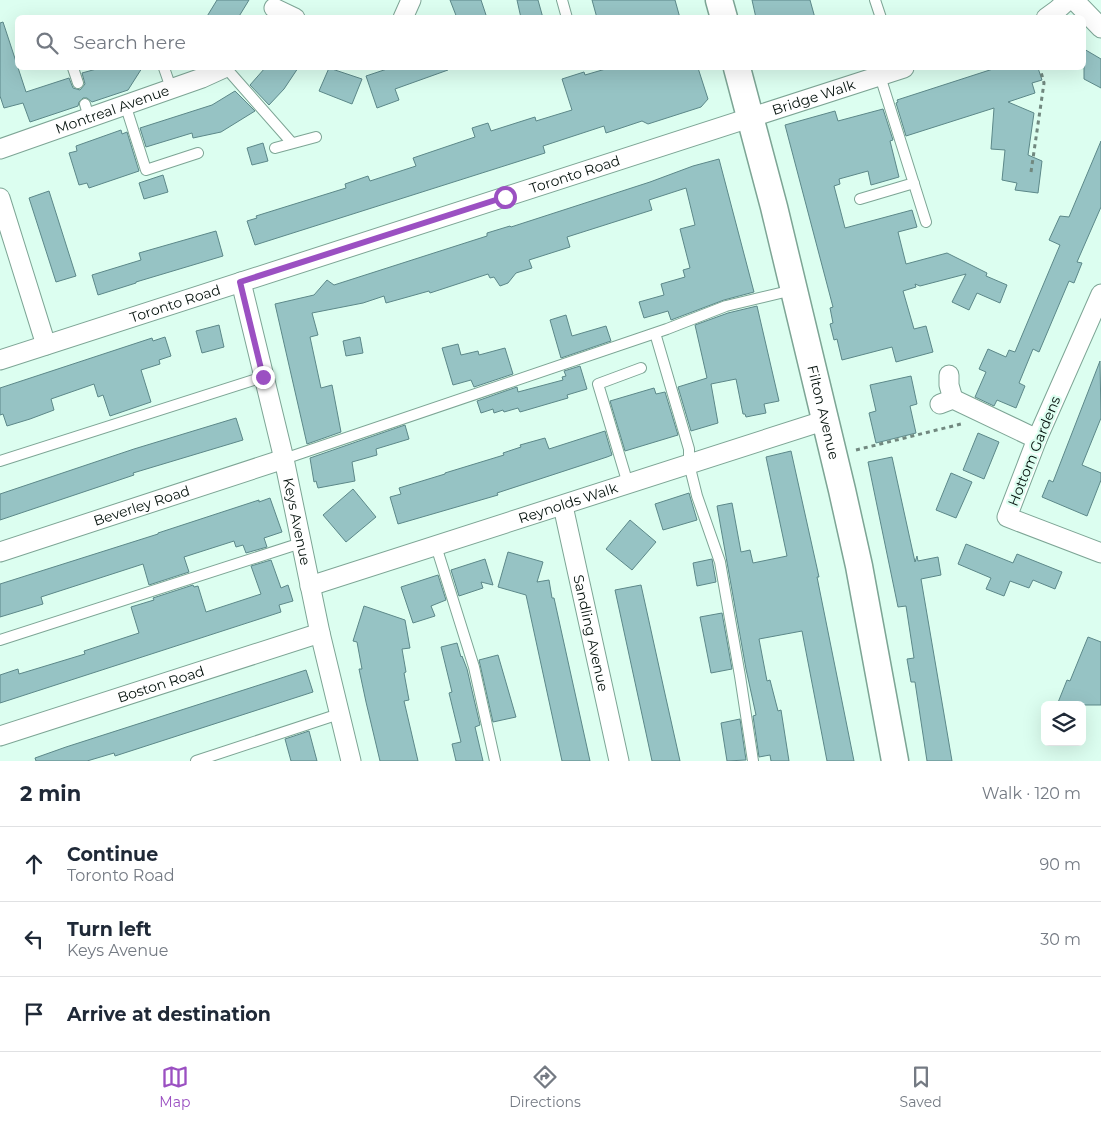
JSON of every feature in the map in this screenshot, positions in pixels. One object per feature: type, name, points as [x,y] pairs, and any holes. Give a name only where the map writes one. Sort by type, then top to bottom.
[{"type":"street","points":[[404,15],[411,0]]},
{"type":"street","points":[[719,0],[723,15]]},
{"type":"street","points":[[1050,15],[1068,0]]},
{"type":"street","points":[[1074,0],[1101,28]]},
{"type":"street","points":[[273,8],[288,15]]},
{"type":"street","name":"Montreal Avenue","points":[[0,149],[87,111],[125,104],[220,70]]},
{"type":"street","name":"Filton Avenue","points":[[738,70],[770,189],[834,455],[859,566],[895,761]]},
{"type":"street","name":"Bridge Walk","points":[[750,118],[894,70]]},
{"type":"street","name":"Toronto Road","points":[[0,360],[750,118]]},
{"type":"street","points":[[0,198],[46,345]]},
{"type":"street","name":"Keys Avenue","points":[[240,282],[284,459],[320,633],[350,761]]},
{"type":"street","name":"Hottom Gardens","points":[[1101,294],[1037,439],[1007,517],[1101,553]]},
{"type":"street","points":[[949,375],[946,401],[991,417],[1037,439]]},
{"type":"street","name":"Reynolds Walk","points":[[310,586],[826,420]]},
{"type":"street","name":"Beverley Road","points":[[0,552],[284,459]]},
{"type":"street","name":"Sandling Avenue","points":[[563,506],[619,761]]},
{"type":"street","name":"Boston Road","points":[[0,736],[320,633]]},
{"type":"lane","points":[[562,0],[566,15]]},
{"type":"lane","points":[[875,0],[879,15]]},
{"type":"lane","points":[[74,70],[78,84]]},
{"type":"lane","points":[[165,70],[171,88]]},
{"type":"lane","points":[[227,70],[292,143]]},
{"type":"lane","points":[[894,70],[914,183],[926,222]]},
{"type":"lane","points":[[125,104],[146,170],[198,153]]},
{"type":"lane","points":[[275,148],[316,137]]},
{"type":"lane","points":[[860,199],[914,183]]},
{"type":"lane","points":[[284,459],[655,333],[726,306],[794,290]]},
{"type":"lane","points":[[655,333],[689,449],[689,464],[707,527],[720,562],[753,761]]},
{"type":"lane","points":[[628,484],[598,384],[641,368]]},
{"type":"lane","points":[[0,461],[263,377]]},
{"type":"lane","points":[[0,640],[301,543]]},
{"type":"lane","points":[[436,546],[474,667],[482,700],[484,719],[495,761]]},
{"type":"lane","points":[[196,761],[339,714]]},
{"type":"path","points":[[1031,172],[1044,83],[1041,70]]},
{"type":"path","points":[[834,455],[991,417]]},
{"type":"building","points":[[217,0],[249,0],[240,15],[208,15]]},
{"type":"building","points":[[450,0],[481,0],[486,15],[456,15]]},
{"type":"building","points":[[517,0],[538,0],[542,15],[520,15]]},
{"type":"building","points":[[592,0],[675,0],[679,15],[596,15]]},
{"type":"building","points":[[752,0],[810,0],[814,15],[755,15]]},
{"type":"building","points":[[3,22],[15,59],[15,70],[19,70],[26,92],[69,78],[73,88],[80,90],[85,84],[82,73],[93,70],[141,70],[128,90],[92,102],[87,98],[83,98],[78,106],[30,122],[23,103],[4,108],[0,96],[0,23]]},
{"type":"building","points":[[1086,50],[1101,59],[1101,88],[1084,79]]},
{"type":"building","points":[[263,70],[297,70],[284,89],[269,105],[250,85]]},
{"type":"building","points":[[328,70],[335,70],[362,79],[352,104],[319,91]]},
{"type":"building","points":[[384,70],[448,70],[395,89],[399,100],[377,108],[366,76]]},
{"type":"building","points":[[602,70],[699,70],[708,99],[701,107],[648,124],[642,121],[606,133],[604,126],[543,146],[545,153],[255,245],[247,221],[257,218],[256,216],[346,188],[345,184],[368,176],[370,181],[416,166],[413,158],[475,137],[472,128],[488,123],[491,131],[535,117],[536,121],[572,110],[562,79],[584,72],[585,75]]},
{"type":"building","points":[[990,70],[1039,70],[1042,80],[1032,83],[1035,93],[1008,102],[1034,113],[1028,155],[1042,161],[1038,193],[1015,190],[1017,183],[1002,180],[1005,150],[991,149],[994,108],[906,136],[896,103],[898,102],[897,100]]},
{"type":"building","points":[[235,91],[255,111],[221,132],[193,138],[192,133],[146,147],[140,128],[212,105]]},
{"type":"building","points":[[883,109],[893,140],[890,141],[899,177],[871,185],[868,171],[839,179],[840,184],[834,186],[845,228],[912,210],[917,227],[898,232],[906,264],[947,253],[987,273],[986,276],[1007,285],[1000,303],[977,293],[969,310],[952,302],[966,274],[920,286],[915,284],[916,287],[903,291],[914,329],[926,326],[933,352],[896,362],[892,347],[842,360],[837,339],[834,340],[830,324],[833,323],[830,308],[833,307],[785,125],[835,111],[838,121]]},
{"type":"building","points":[[121,130],[122,134],[127,132],[139,171],[89,188],[87,183],[79,185],[69,153],[77,151],[76,146]]},
{"type":"building","points":[[1101,141],[1101,207],[1077,262],[1082,263],[1074,283],[1069,281],[1039,352],[1033,349],[1019,383],[1025,386],[1016,408],[997,400],[994,406],[975,397],[986,372],[979,369],[988,349],[1006,357],[1009,350],[1015,352],[1060,245],[1049,240],[1060,216],[1069,217]]},
{"type":"building","points":[[263,143],[268,161],[252,165],[247,148]]},
{"type":"building","points":[[719,159],[754,292],[724,300],[671,320],[668,311],[644,318],[639,302],[664,295],[661,284],[685,277],[683,270],[690,268],[680,229],[695,225],[686,188],[649,200],[652,210],[567,237],[570,247],[529,260],[532,268],[516,273],[508,283],[500,286],[494,277],[490,278],[488,274],[430,293],[429,291],[386,303],[384,296],[363,303],[312,313],[318,335],[310,337],[321,388],[332,385],[341,432],[307,444],[275,304],[314,295],[327,280],[334,285],[487,236],[487,233],[511,227]]},
{"type":"building","points":[[163,175],[168,192],[144,199],[139,183]]},
{"type":"building","points":[[49,191],[76,276],[56,282],[29,198]]},
{"type":"building","points":[[216,231],[223,256],[98,295],[92,275],[141,260],[139,253]]},
{"type":"building","points":[[757,306],[779,401],[764,404],[766,413],[746,417],[743,414],[736,379],[711,384],[718,423],[691,431],[678,387],[707,378],[695,325],[728,313]]},
{"type":"building","points":[[566,315],[572,336],[606,326],[611,341],[561,358],[550,320]]},
{"type":"building","points":[[219,325],[224,347],[202,353],[196,331]]},
{"type":"building","points":[[165,337],[171,356],[159,360],[160,364],[141,370],[151,402],[110,416],[103,395],[98,397],[94,384],[51,399],[54,410],[30,419],[7,426],[3,414],[0,415],[0,388],[152,338],[153,341]]},
{"type":"building","points":[[360,337],[363,353],[346,356],[343,341]]},
{"type":"building","points":[[458,344],[461,355],[478,351],[479,355],[505,348],[513,374],[474,387],[471,380],[453,385],[442,348]]},
{"type":"building","points":[[1100,361],[1101,418],[1082,465],[1101,473],[1101,480],[1087,516],[1042,497],[1049,480],[1053,482]]},
{"type":"building","points":[[580,366],[587,389],[567,395],[568,398],[520,412],[518,408],[494,413],[493,409],[481,413],[477,401],[517,387],[518,392],[563,380],[562,377],[566,376],[564,371]]},
{"type":"building","points":[[911,376],[917,404],[910,406],[916,433],[876,443],[869,413],[876,411],[870,385]]},
{"type":"building","points":[[654,388],[656,394],[665,392],[678,435],[625,451],[610,401]]},
{"type":"building","points":[[236,418],[243,440],[133,473],[134,475],[0,520],[0,494],[134,449]]},
{"type":"building","points":[[405,425],[409,439],[376,449],[377,455],[352,462],[355,481],[318,488],[316,481],[314,482],[310,458]]},
{"type":"building","points":[[605,431],[612,455],[497,493],[498,495],[398,524],[390,497],[401,494],[399,488],[504,455],[503,453],[521,447],[520,445],[545,438],[549,449]]},
{"type":"building","points":[[978,433],[999,442],[984,479],[963,470]]},
{"type":"building","points":[[791,451],[819,577],[817,577],[854,761],[827,761],[802,631],[759,639],[767,681],[770,680],[778,711],[781,710],[789,761],[771,761],[770,755],[759,757],[753,716],[756,715],[717,506],[732,503],[741,552],[750,550],[753,563],[787,556],[766,457]]},
{"type":"building","points":[[892,457],[915,562],[917,556],[918,561],[938,557],[941,575],[921,579],[952,761],[927,761],[915,682],[911,682],[907,659],[914,658],[906,606],[898,607],[868,462]]},
{"type":"building","points":[[951,473],[972,482],[956,518],[936,510]]},
{"type":"building","points":[[353,489],[376,517],[346,542],[323,515]]},
{"type":"building","points":[[689,493],[697,520],[663,530],[655,504]]},
{"type":"building","points":[[270,498],[282,532],[264,538],[267,547],[246,553],[243,545],[236,547],[234,541],[184,557],[189,572],[149,585],[143,564],[41,597],[43,604],[0,617],[0,584]]},
{"type":"building","points":[[630,520],[656,542],[632,570],[606,549]]},
{"type":"building","points":[[966,544],[1013,563],[1017,554],[1062,572],[1055,589],[1033,580],[1029,588],[1010,581],[1004,596],[986,589],[991,578],[958,564]]},
{"type":"building","points":[[508,552],[543,562],[537,582],[549,580],[590,761],[562,761],[526,595],[498,587]]},
{"type":"building","points":[[485,559],[493,585],[481,582],[483,588],[459,596],[451,570]]},
{"type":"building","points":[[712,559],[716,582],[697,586],[693,563]]},
{"type":"building","points":[[271,560],[281,588],[288,585],[293,601],[279,605],[281,612],[0,703],[0,675],[18,669],[19,674],[85,654],[84,651],[139,633],[131,607],[193,585],[194,587],[198,586],[206,612],[261,594],[251,566]]},
{"type":"building","points":[[438,575],[446,600],[431,606],[435,616],[413,623],[401,587]]},
{"type":"building","points":[[641,585],[680,761],[652,761],[615,590]]},
{"type":"building","points":[[364,606],[405,620],[410,648],[402,649],[409,700],[404,701],[418,761],[380,761],[359,669],[362,669],[357,642],[353,641]]},
{"type":"building","points":[[722,613],[732,669],[711,673],[700,617]]},
{"type":"building","points":[[1088,637],[1101,642],[1101,705],[1086,705],[1086,701],[1059,701],[1067,680],[1070,681]]},
{"type":"building","points":[[457,643],[467,669],[480,725],[475,727],[483,761],[456,761],[452,744],[461,742],[449,693],[452,692],[441,647]]},
{"type":"building","points":[[498,655],[516,717],[493,722],[479,660]]},
{"type":"building","points":[[306,670],[313,692],[115,756],[114,753],[87,761],[36,761],[35,758],[66,747]]},
{"type":"building","points":[[740,719],[746,760],[727,761],[721,723]]},
{"type":"building","points":[[309,731],[317,761],[291,761],[285,739]]},
{"type":"route","points":[[263,377],[240,282],[505,197]]}]
